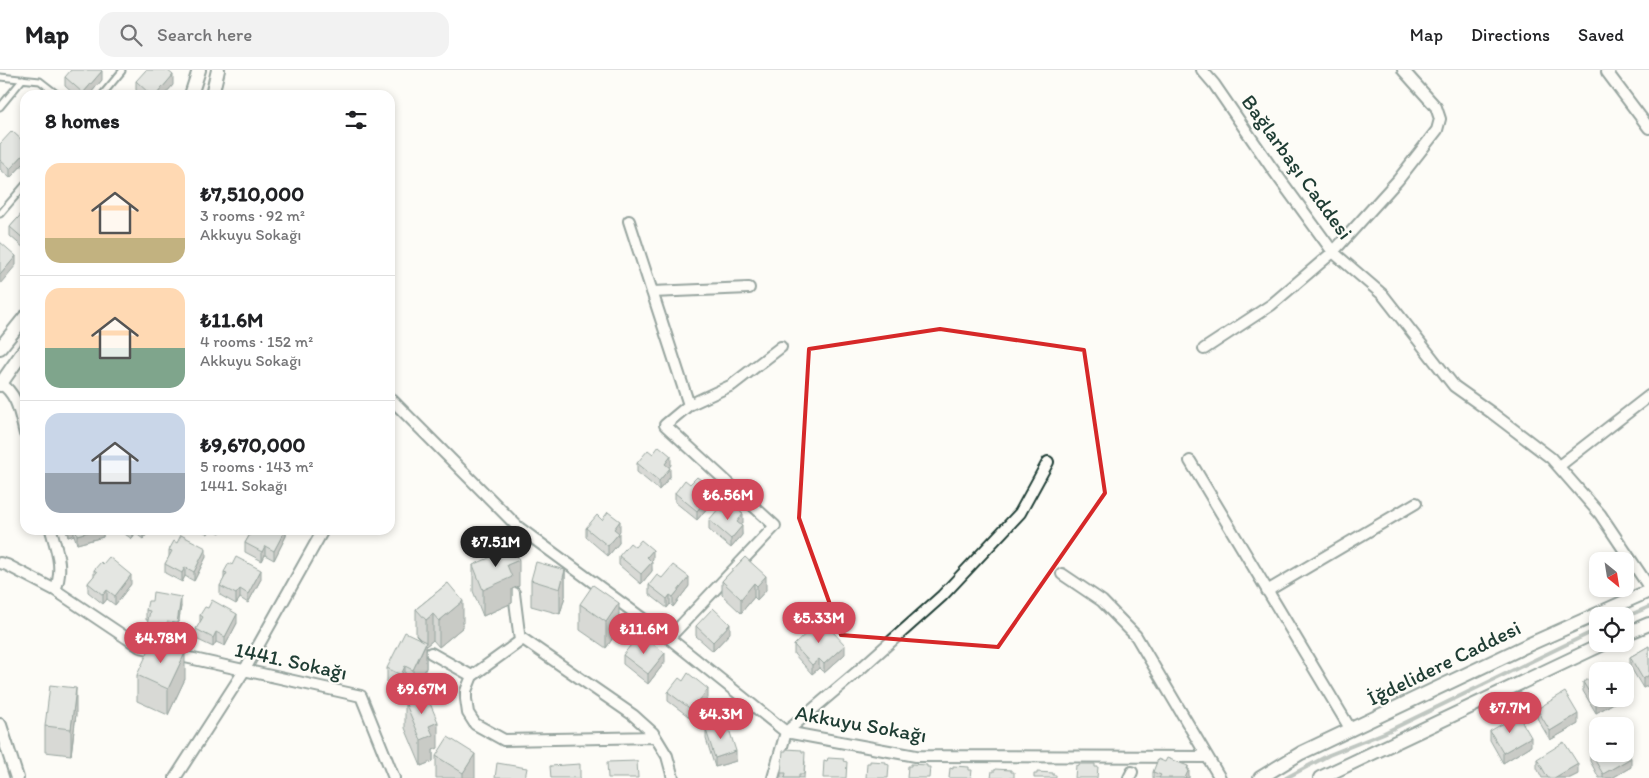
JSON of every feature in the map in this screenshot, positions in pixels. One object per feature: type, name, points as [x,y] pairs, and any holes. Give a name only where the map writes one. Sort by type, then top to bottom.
[{"type":"street","points":[[193,90],[199,70]]},
{"type":"street","points":[[213,90],[218,70]]},
{"type":"street","name":"Bağlarbaşı Caddesi","points":[[1202,70],[1214,84],[1333,252],[1383,294],[1454,386],[1552,458],[1600,514],[1649,589]]},
{"type":"street","points":[[1204,349],[1270,305],[1333,252],[1398,180],[1437,130],[1439,125],[1436,108],[1403,70]]},
{"type":"street","points":[[1610,70],[1606,72],[1649,128]]},
{"type":"street","points":[[630,221],[689,405]]},
{"type":"street","points":[[652,292],[749,288]]},
{"type":"street","points":[[0,348],[20,323]]},
{"type":"street","points":[[669,638],[775,526],[664,425],[689,405],[732,385],[781,347]]},
{"type":"street","points":[[20,357],[0,383],[8,388],[15,398],[20,416]]},
{"type":"street","points":[[1559,466],[1649,396]]},
{"type":"street","name":"Akkuyu Sokağı","points":[[395,408],[518,527],[669,638],[786,732],[916,756],[1207,757]]},
{"type":"street","points":[[1190,461],[1350,730]]},
{"type":"street","points":[[773,778],[786,732],[942,596],[1020,514],[1048,462]]},
{"type":"street","points":[[1267,591],[1416,503]]},
{"type":"street","points":[[52,535],[60,568],[55,590]]},
{"type":"street","points":[[175,778],[244,670],[320,535]]},
{"type":"street","name":"1441. Sokağı","points":[[0,564],[7,565],[55,590],[140,647],[361,696],[394,778]]},
{"type":"street","points":[[1062,574],[1102,601],[1136,636],[1220,778]]},
{"type":"street","name":"İğdelidere Caddesi","points":[[1260,778],[1301,753],[1649,589]]},
{"type":"street","points":[[514,593],[520,641]]},
{"type":"street","points":[[1634,630],[1649,624]]},
{"type":"street","points":[[656,738],[504,740],[475,724],[468,712],[466,691],[472,676],[523,639],[633,715],[656,738],[667,756],[673,778]]},
{"type":"street","points":[[1320,778],[1589,651]]},
{"type":"street","points":[[431,653],[472,676]]},
{"type":"street","points":[[0,725],[17,778]]},
{"type":"lane","points":[[106,90],[122,71]]},
{"type":"lane","points":[[0,77],[40,81],[52,90]]},
{"type":"lane","points":[[0,107],[23,79]]},
{"type":"lane","points":[[0,214],[20,191]]},
{"type":"highlighted area","points":[[940,329],[1084,350],[1105,493],[998,647],[841,635],[799,518],[809,349]]},
{"type":"building","points":[[71,70],[102,71],[86,90],[80,90],[65,77]]},
{"type":"building","points":[[146,70],[167,70],[173,75],[160,90],[146,90],[136,81]]},
{"type":"building","points":[[12,131],[20,138],[20,158],[10,169],[0,160],[0,144]]},
{"type":"building","points":[[20,216],[20,236],[10,227]]},
{"type":"building","points":[[0,242],[16,256],[0,275]]},
{"type":"building","points":[[659,446],[671,456],[665,464],[670,468],[659,481],[637,463],[648,450],[653,454]]},
{"type":"building","points":[[697,477],[709,486],[702,494],[708,498],[697,511],[675,493],[685,480],[690,484]]},
{"type":"building","points":[[731,504],[743,514],[737,522],[742,526],[731,539],[709,520],[719,508],[724,512]]},
{"type":"building","points":[[608,512],[620,521],[614,529],[619,533],[608,546],[586,528],[597,515],[602,520]]},
{"type":"building","points":[[181,535],[206,548],[194,572],[185,567],[182,573],[165,564],[172,551],[169,550],[174,541],[177,543]]},
{"type":"building","points":[[250,535],[282,535],[274,551],[265,546],[262,552],[245,543]]},
{"type":"building","points":[[641,540],[653,550],[647,557],[652,562],[641,574],[619,556],[630,543],[635,547]]},
{"type":"building","points":[[514,547],[519,560],[507,565],[512,577],[483,590],[473,565]]},
{"type":"building","points":[[109,557],[131,575],[115,596],[107,590],[103,595],[88,583],[97,572],[94,570]]},
{"type":"building","points":[[236,557],[261,570],[248,594],[240,589],[236,594],[220,586],[227,573],[224,572],[229,563],[232,565]]},
{"type":"building","points":[[745,557],[766,576],[757,586],[754,583],[741,599],[722,581]]},
{"type":"building","points":[[536,562],[565,570],[560,589],[531,580]]},
{"type":"building","points":[[673,565],[689,577],[673,597],[670,595],[667,599],[649,585],[657,575],[662,578]]},
{"type":"building","points":[[448,583],[463,601],[439,621],[433,614],[426,620],[416,609]]},
{"type":"building","points":[[593,585],[619,603],[606,622],[580,604]]},
{"type":"building","points":[[153,592],[181,597],[177,623],[167,622],[165,628],[147,625],[150,611],[146,610],[148,601],[152,601]]},
{"type":"building","points":[[212,600],[237,614],[225,637],[216,632],[213,638],[196,629],[203,617],[200,615],[205,607],[208,608]]},
{"type":"building","points":[[713,608],[730,624],[713,642],[696,626]]},
{"type":"building","points":[[821,619],[845,645],[824,664],[819,659],[812,665],[794,645]]},
{"type":"building","points":[[405,632],[426,642],[413,670],[405,666],[401,675],[387,668]]},
{"type":"building","points":[[643,636],[665,653],[648,674],[623,655],[634,641],[638,644]]},
{"type":"building","points":[[154,639],[185,653],[168,689],[137,675]]},
{"type":"building","points":[[1649,646],[1649,675],[1643,679],[1630,657]]},
{"type":"building","points":[[688,673],[708,689],[692,710],[668,692],[679,678],[683,681]]},
{"type":"building","points":[[1589,679],[1589,692],[1583,682]]},
{"type":"building","points":[[50,685],[76,688],[71,729],[45,726]]},
{"type":"building","points":[[1565,692],[1578,714],[1550,731],[1537,709]]},
{"type":"building","points":[[426,694],[438,722],[429,726],[433,735],[421,740],[405,702]]},
{"type":"building","points":[[1518,715],[1531,737],[1503,753],[1490,731]]},
{"type":"building","points":[[727,723],[736,751],[715,758],[706,730]]},
{"type":"building","points":[[448,737],[475,754],[463,773],[436,756]]},
{"type":"building","points":[[1564,742],[1578,764],[1554,778],[1548,778],[1537,759]]},
{"type":"building","points":[[786,749],[802,750],[802,752],[805,752],[804,774],[799,774],[799,778],[785,778],[786,773],[781,773],[783,751],[786,751]]},
{"type":"building","points":[[828,758],[844,759],[843,761],[847,762],[846,778],[823,778],[824,760],[827,761]]},
{"type":"building","points":[[1167,758],[1188,766],[1187,769],[1189,769],[1185,778],[1159,778],[1161,775],[1153,772],[1158,759],[1165,762]]},
{"type":"building","points":[[637,761],[638,778],[608,778],[607,762]]},
{"type":"building","points":[[870,761],[886,762],[889,765],[888,778],[866,778],[867,763],[870,763]]},
{"type":"building","points":[[1596,762],[1624,762],[1603,774]]},
{"type":"building","points":[[497,763],[527,768],[525,778],[495,778]]},
{"type":"building","points":[[580,764],[580,778],[551,778],[550,766]]},
{"type":"building","points":[[911,764],[927,765],[927,767],[930,767],[929,778],[907,778],[908,766],[911,766]]},
{"type":"building","points":[[1079,764],[1095,764],[1095,767],[1098,767],[1097,778],[1075,778],[1076,765],[1079,766]]},
{"type":"building","points":[[953,766],[969,767],[969,770],[972,770],[971,778],[949,778],[950,768],[953,769]]},
{"type":"building","points":[[995,769],[1011,770],[1011,772],[1014,772],[1014,778],[991,778],[992,771],[995,771]]},
{"type":"building","points":[[1037,772],[1053,773],[1053,775],[1056,775],[1056,778],[1034,778],[1034,774],[1037,774]]},
{"type":"waterway","points":[[1634,613],[1649,607]]},
{"type":"waterway","points":[[1286,778],[1329,755],[1384,733],[1589,633]]}]
